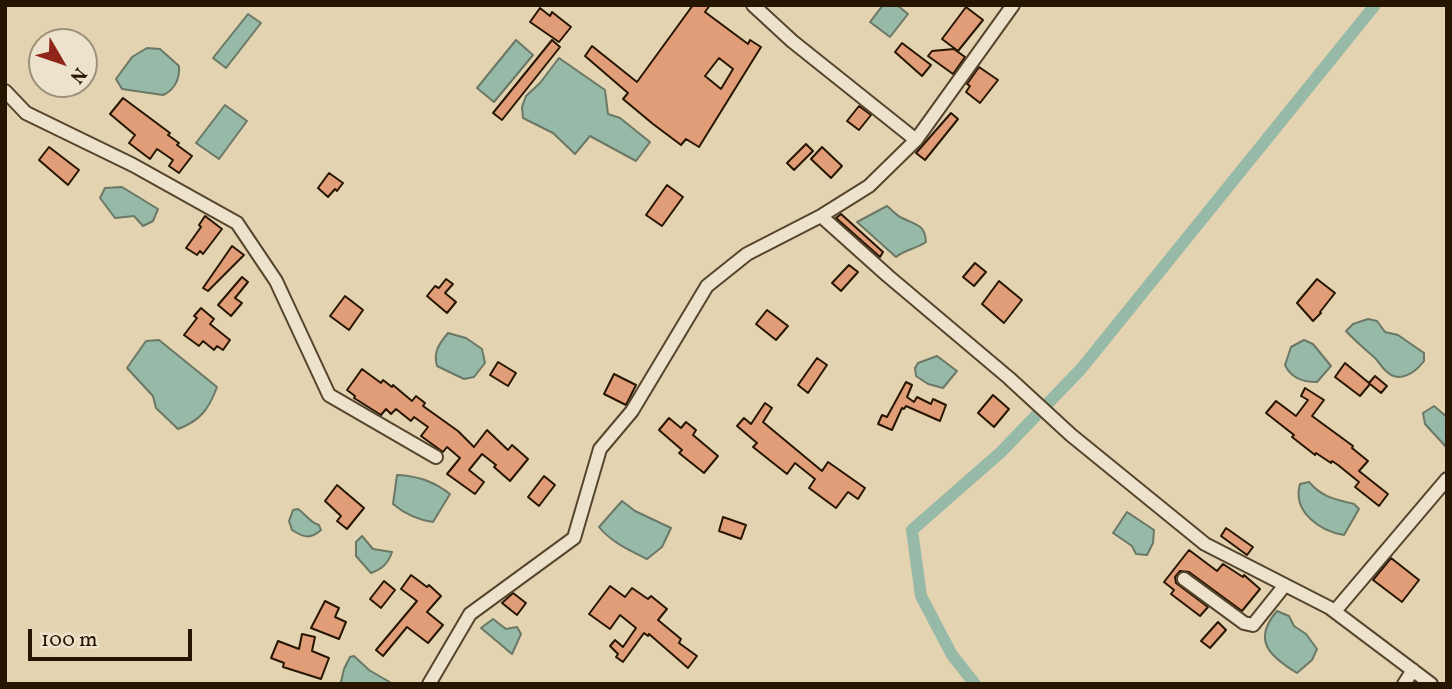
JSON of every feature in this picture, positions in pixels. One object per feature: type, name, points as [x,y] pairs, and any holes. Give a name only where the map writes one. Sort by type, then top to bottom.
[{"type":"street","points":[[753,5],[792,41],[916,140]]},
{"type":"street","points":[[429,684],[470,614],[574,538],[600,449],[632,411],[707,286],[747,254],[821,216],[869,186],[916,140],[1013,5]]},
{"type":"street","points":[[5,91],[26,113],[133,165],[237,223],[276,281],[329,395],[436,457]]},
{"type":"street","points":[[821,216],[1071,435],[1205,544],[1335,611],[1431,684]]},
{"type":"street","points":[[1335,611],[1447,479]]},
{"type":"street","points":[[1184,579],[1244,623],[1253,625],[1285,585]]},
{"type":"street","points":[[1404,684],[1413,670]]},
{"type":"shaded area","points":[[883,5],[897,5],[908,14],[890,37],[870,22]]},
{"type":"shaded area","points":[[248,14],[261,23],[226,68],[213,58]]},
{"type":"shaded area","points":[[516,40],[533,55],[494,102],[477,88]]},
{"type":"shaded area","points":[[147,48],[160,49],[179,66],[176,83],[163,95],[122,89],[116,79],[132,57]]},
{"type":"shaded area","points":[[559,58],[605,90],[608,114],[620,118],[650,142],[636,161],[590,136],[575,154],[553,133],[523,118],[522,107],[526,96]]},
{"type":"shaded area","points":[[225,105],[247,121],[219,159],[196,143]]},
{"type":"shaded area","points":[[122,187],[158,209],[153,221],[143,226],[134,216],[115,218],[100,198],[105,188]]},
{"type":"shaded area","points":[[887,206],[900,217],[922,228],[926,242],[896,257],[857,222]]},
{"type":"shaded area","points":[[1368,319],[1377,321],[1385,332],[1398,335],[1424,353],[1424,361],[1406,375],[1391,375],[1346,331],[1353,324]]},
{"type":"shaded area","points":[[448,333],[466,338],[482,349],[485,363],[474,377],[464,379],[437,366],[438,348]]},
{"type":"shaded area","points":[[159,340],[217,387],[203,413],[178,429],[156,408],[153,396],[127,368],[146,341]]},
{"type":"shaded area","points":[[1304,340],[1313,344],[1331,366],[1317,382],[1298,378],[1290,373],[1285,365],[1291,347]]},
{"type":"shaded area","points":[[937,356],[957,371],[943,388],[928,384],[916,376],[915,368],[918,363]]},
{"type":"shaded area","points":[[1434,406],[1447,417],[1447,448],[1425,424],[1423,413]]},
{"type":"shaded area","points":[[397,475],[425,480],[450,494],[433,522],[412,516],[393,504]]},
{"type":"shaded area","points":[[1309,482],[1324,495],[1354,504],[1359,509],[1344,535],[1317,524],[1304,511],[1300,503],[1300,484]]},
{"type":"shaded area","points":[[622,501],[635,511],[671,528],[662,547],[647,559],[615,541],[599,527]]},
{"type":"shaded area","points":[[298,509],[319,525],[321,530],[306,536],[292,530],[289,521],[293,510]]},
{"type":"shaded area","points":[[1127,512],[1154,530],[1153,543],[1147,555],[1136,554],[1132,546],[1113,533]]},
{"type":"shaded area","points":[[362,536],[373,549],[392,552],[384,566],[371,573],[356,556],[356,542]]},
{"type":"shaded area","points":[[1277,611],[1289,616],[1294,626],[1306,634],[1317,649],[1312,660],[1297,673],[1272,654],[1267,646],[1266,631]]},
{"type":"shaded area","points":[[493,619],[506,629],[517,627],[521,634],[512,654],[481,628]]},
{"type":"shaded area","points":[[354,656],[369,670],[393,684],[343,684],[341,682],[344,669],[350,657]]},
{"type":"building","points":[[693,5],[710,5],[705,12],[748,44],[750,40],[761,47],[699,147],[686,139],[681,145],[653,124],[623,99],[628,93],[585,56],[592,46],[637,82]],"holes":[[[719,58],[733,69],[721,89],[705,76]]]},
{"type":"building","points":[[966,7],[983,20],[958,51],[942,39]]},
{"type":"building","points":[[540,8],[550,16],[552,12],[571,27],[559,42],[530,22]]},
{"type":"building","points":[[552,40],[560,47],[502,120],[493,113]]},
{"type":"building","points":[[902,43],[931,65],[922,76],[895,52]]},
{"type":"building","points":[[954,49],[965,57],[953,74],[928,56],[932,51]]},
{"type":"building","points":[[979,67],[998,80],[980,103],[966,92],[970,86],[967,84]]},
{"type":"building","points":[[123,98],[170,133],[168,135],[179,143],[177,145],[192,156],[179,173],[169,166],[173,160],[157,149],[150,159],[129,143],[135,135],[110,114]]},
{"type":"building","points":[[859,106],[871,115],[859,130],[847,121]]},
{"type":"building","points":[[951,113],[958,119],[925,160],[916,153]]},
{"type":"building","points":[[806,144],[813,151],[794,170],[787,163]]},
{"type":"building","points":[[49,147],[79,170],[68,185],[39,160]]},
{"type":"building","points":[[822,147],[842,166],[831,178],[811,159]]},
{"type":"building","points":[[329,173],[343,183],[328,197],[318,188]]},
{"type":"building","points":[[667,185],[683,197],[662,226],[646,215]]},
{"type":"building","points":[[841,214],[883,252],[880,257],[836,218]]},
{"type":"building","points":[[205,216],[222,229],[203,254],[200,251],[197,255],[186,248],[201,227],[199,225]]},
{"type":"building","points":[[232,246],[244,255],[208,291],[203,288]]},
{"type":"building","points":[[975,263],[986,272],[974,286],[963,277]]},
{"type":"building","points":[[849,265],[858,272],[841,291],[832,283]]},
{"type":"building","points":[[242,277],[248,282],[235,298],[242,303],[231,316],[218,305]]},
{"type":"building","points":[[446,279],[453,284],[445,293],[456,302],[447,313],[427,296],[435,286],[439,288]]},
{"type":"building","points":[[1317,279],[1335,293],[1313,321],[1297,303]]},
{"type":"building","points":[[999,281],[1022,300],[1004,323],[982,304]]},
{"type":"building","points":[[345,296],[363,310],[349,330],[330,316]]},
{"type":"building","points":[[201,308],[214,319],[210,324],[230,340],[223,350],[217,346],[214,350],[203,341],[199,346],[184,335]]},
{"type":"building","points":[[767,310],[788,326],[776,340],[756,324]]},
{"type":"building","points":[[817,358],[827,365],[808,393],[798,385]]},
{"type":"building","points":[[498,362],[516,373],[508,386],[490,375]]},
{"type":"building","points":[[1345,363],[1369,383],[1375,376],[1387,386],[1381,393],[1370,384],[1360,396],[1335,377]]},
{"type":"building","points":[[362,369],[381,383],[383,380],[392,387],[393,385],[412,401],[416,396],[425,403],[423,406],[458,431],[474,447],[487,430],[508,450],[512,445],[528,459],[510,481],[482,454],[469,470],[484,482],[475,494],[447,474],[460,458],[447,447],[443,452],[421,436],[428,427],[414,417],[411,421],[396,409],[391,414],[386,409],[381,415],[354,398],[347,390]]},
{"type":"building","points":[[614,374],[636,385],[626,405],[604,394]]},
{"type":"building","points":[[906,382],[912,385],[907,397],[914,402],[917,397],[931,404],[933,399],[946,405],[940,421],[906,406],[902,408],[892,430],[878,424],[882,415],[887,417]]},
{"type":"building","points":[[1305,388],[1324,400],[1312,416],[1353,446],[1352,448],[1368,461],[1359,471],[1388,494],[1379,506],[1355,487],[1359,482],[1332,461],[1331,463],[1316,453],[1315,455],[1266,413],[1276,401],[1296,416],[1308,400],[1301,396]]},
{"type":"building","points":[[993,395],[1009,409],[994,427],[978,413]]},
{"type":"building","points":[[765,403],[772,408],[763,422],[822,471],[828,462],[865,488],[858,499],[848,492],[836,508],[809,488],[815,479],[795,463],[787,474],[753,447],[757,443],[737,426],[744,418],[751,424]]},
{"type":"building","points":[[669,418],[681,428],[686,422],[696,430],[693,435],[718,456],[704,473],[679,453],[682,450],[659,430]]},
{"type":"building","points":[[544,476],[555,485],[539,506],[528,497]]},
{"type":"building","points":[[337,485],[364,508],[347,529],[337,521],[341,516],[325,501]]},
{"type":"building","points":[[723,517],[746,525],[741,539],[719,531]]},
{"type":"building","points":[[1226,528],[1253,547],[1247,555],[1221,536]]},
{"type":"building","points":[[1189,550],[1217,571],[1223,564],[1243,577],[1244,575],[1260,589],[1242,611],[1189,572],[1180,571],[1175,577],[1176,583],[1208,607],[1200,616],[1171,594],[1174,590],[1164,582]]},
{"type":"building","points":[[1391,558],[1419,580],[1402,602],[1373,580]]},
{"type":"building","points":[[411,575],[427,587],[429,585],[441,596],[427,612],[443,625],[428,643],[407,627],[383,656],[376,650],[417,601],[401,589]]},
{"type":"building","points":[[384,581],[395,590],[381,608],[370,599]]},
{"type":"building","points":[[610,586],[625,597],[632,588],[648,599],[651,596],[667,609],[658,620],[681,639],[679,643],[697,656],[688,668],[649,634],[648,636],[644,633],[623,662],[616,657],[618,654],[610,646],[615,640],[623,647],[636,628],[620,615],[610,629],[589,614]]},
{"type":"building","points":[[513,593],[526,603],[517,615],[502,603]]},
{"type":"building","points":[[325,601],[339,608],[335,617],[346,622],[339,639],[311,628]]},
{"type":"building","points":[[1218,622],[1226,630],[1210,648],[1201,641]]},
{"type":"building","points":[[302,634],[315,637],[312,651],[329,658],[321,679],[283,667],[284,663],[271,658],[278,641],[299,649]]},
{"type":"waterway","points":[[975,684],[952,655],[921,596],[912,530],[1001,452],[1081,369],[1375,5]]}]
